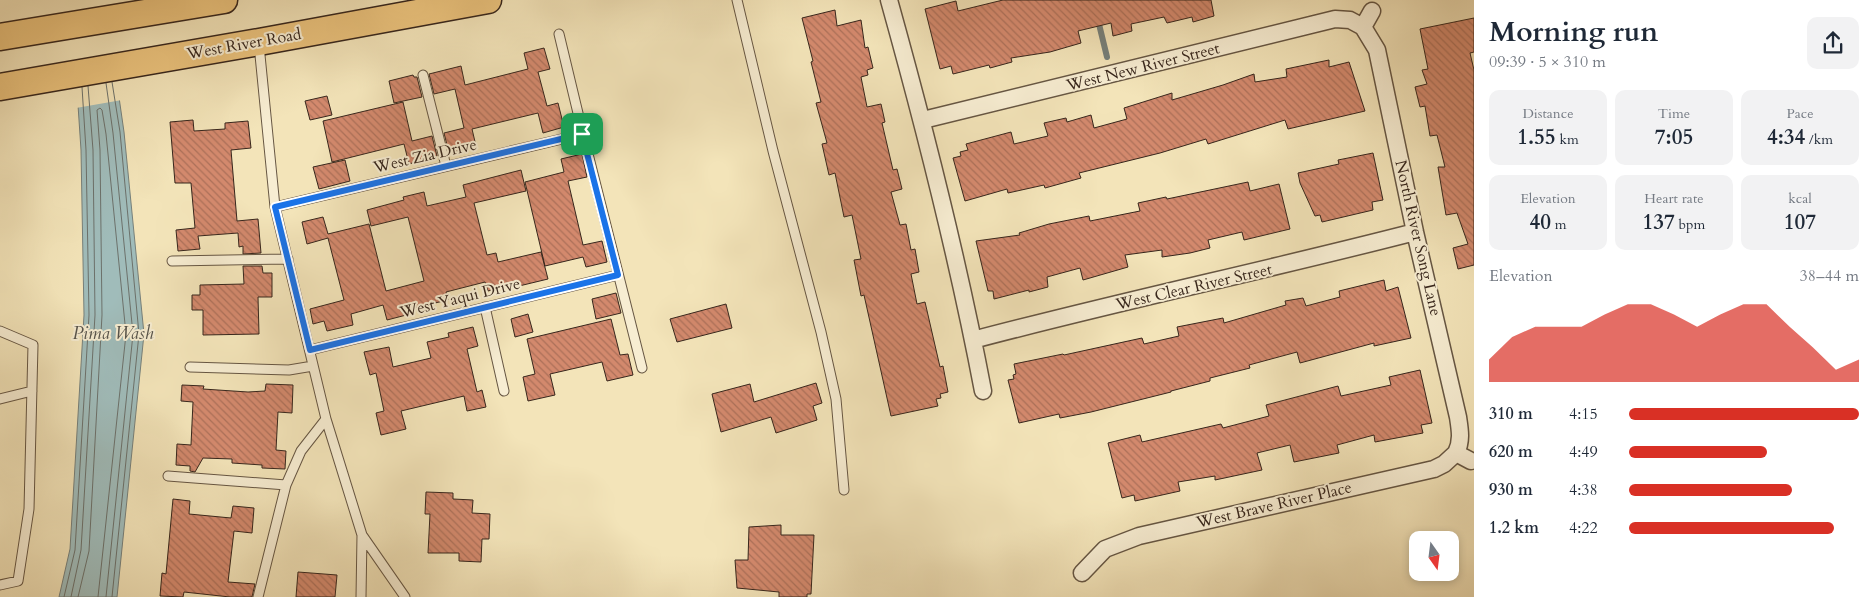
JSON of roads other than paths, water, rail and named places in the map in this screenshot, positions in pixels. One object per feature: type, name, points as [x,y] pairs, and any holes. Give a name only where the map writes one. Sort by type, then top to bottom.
[{"type":"main road","points":[[0,37],[224,0]]},
{"type":"main road","name":"West River Road","points":[[0,87],[488,0]]},
{"type":"street","points":[[890,0],[923,120],[983,391]]},
{"type":"street","points":[[1363,27],[1372,11]]},
{"type":"street","name":"West New River Street","points":[[923,120],[1334,20],[1350,20],[1363,27]]},
{"type":"street","name":"North River Song Lane","points":[[1363,27],[1377,50],[1415,232],[1458,417],[1461,435],[1456,453]]},
{"type":"street","name":"West Clear River Street","points":[[973,340],[1415,232]]},
{"type":"street","points":[[1456,453],[1471,461]]},
{"type":"street","name":"West Brave River Place","points":[[1082,573],[1106,549],[1139,536],[1434,469],[1444,464],[1456,453]]},
{"type":"lane","points":[[737,0],[773,151],[821,332],[836,399],[844,490]]},
{"type":"lane","points":[[559,34],[582,134],[642,368]]},
{"type":"lane","points":[[259,42],[275,207],[326,418],[362,535],[405,597]]},
{"type":"lane","points":[[423,75],[446,166]]},
{"type":"lane","name":"West Zia Drive","points":[[275,207],[582,134]]},
{"type":"lane","points":[[172,261],[288,259]]},
{"type":"lane","name":"West Yaqui Drive","points":[[310,350],[618,275]]},
{"type":"lane","points":[[485,307],[504,391]]},
{"type":"lane","points":[[0,331],[33,345],[29,509],[18,581],[0,585]]},
{"type":"lane","points":[[190,367],[290,370],[313,366]]},
{"type":"lane","points":[[0,399],[32,391]]},
{"type":"lane","points":[[258,597],[286,485],[300,451],[326,418]]},
{"type":"lane","points":[[168,476],[286,485]]},
{"type":"lane","points":[[360,597],[362,535]]},
{"type":"water","name":"Pima Wash","points":[[71,0],[105,0],[124,132],[144,334],[117,597],[59,597],[70,549],[84,315],[81,150]]},
{"type":"waterway","points":[[1098,20],[1107,57]]}]
